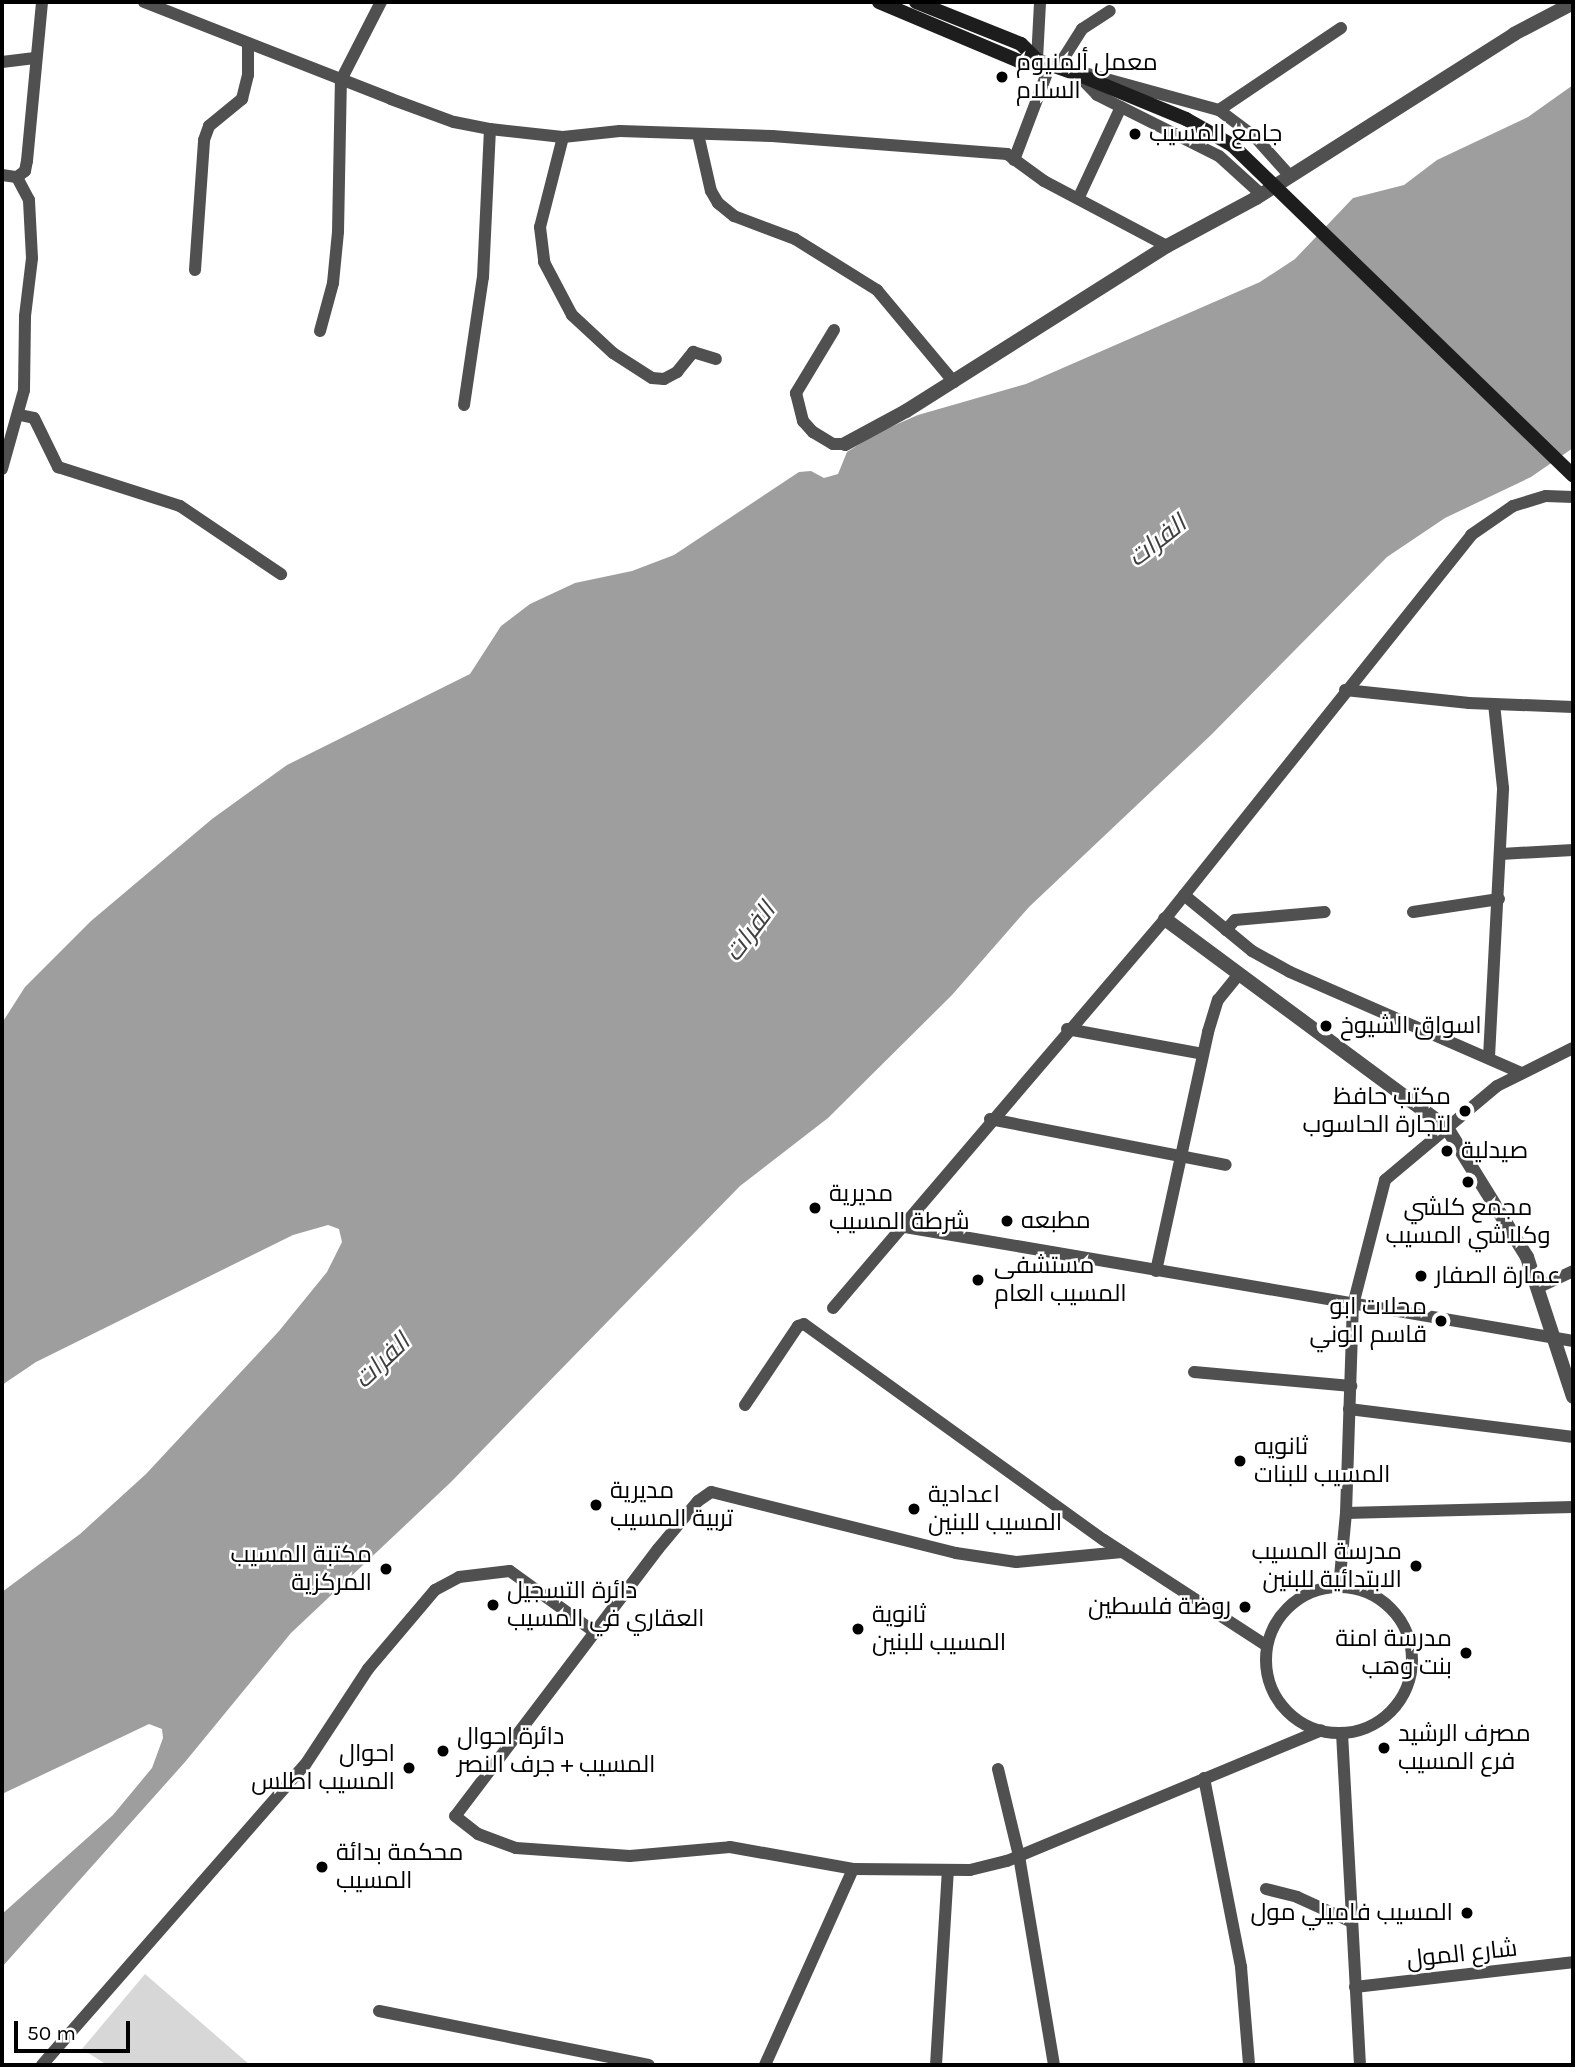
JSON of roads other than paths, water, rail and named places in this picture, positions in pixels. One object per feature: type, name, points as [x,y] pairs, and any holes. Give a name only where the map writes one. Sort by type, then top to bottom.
[{"type":"main road","points":[[879,2],[1019,61],[1049,64],[1077,74],[1186,119],[1232,145],[1573,475]]},
{"type":"main road","points":[[916,2],[1021,44],[1049,64]]},
{"type":"street","points":[[2,175],[17,177],[25,172],[33,58],[42,2]]},
{"type":"street","points":[[144,2],[454,122],[490,129],[563,137],[620,131],[698,134],[1007,154],[1044,181],[1079,197],[1167,246]]},
{"type":"street","points":[[320,331],[333,283],[338,232],[341,80],[381,2]]},
{"type":"street","points":[[1040,2],[1049,64]]},
{"type":"street","points":[[834,330],[796,393],[803,421],[813,432],[834,444],[845,444],[954,382],[1167,246],[1262,195],[1514,34],[1573,3]]},
{"type":"street","points":[[1014,160],[1049,64],[1082,29],[1110,11]]},
{"type":"street","points":[[1219,110],[1341,28]]},
{"type":"street","points":[[195,270],[204,141],[209,126],[242,99],[248,75],[248,44]]},
{"type":"street","points":[[2,62],[33,58]]},
{"type":"street","points":[[1077,74],[1219,110],[1255,137],[1290,176]]},
{"type":"street","points":[[1077,74],[1090,90],[1219,156],[1262,195]]},
{"type":"street","points":[[1079,197],[1121,107]]},
{"type":"street","points":[[464,405],[483,277],[490,129]]},
{"type":"street","points":[[698,134],[711,191],[718,203],[734,216],[795,239],[877,290],[954,382]]},
{"type":"street","points":[[563,137],[540,227],[544,262],[572,315],[613,353],[652,377],[664,379],[677,372],[693,352],[716,359]]},
{"type":"street","points":[[2,469],[20,415],[33,225],[29,200],[17,177]]},
{"type":"street","points":[[20,415],[34,418],[58,467],[180,506],[281,574]]},
{"type":"street","points":[[834,1308],[905,1227],[990,1119],[1165,919],[1471,535],[1513,506],[1546,496],[1573,497]]},
{"type":"street","points":[[1345,690],[1494,704],[1573,707]]},
{"type":"street","points":[[1489,1057],[1503,788],[1494,704]]},
{"type":"street","points":[[1501,854],[1573,850]]},
{"type":"street","points":[[1184,895],[1226,930],[1290,972],[1519,1072]]},
{"type":"street","points":[[1413,912],[1499,899]]},
{"type":"street","points":[[1226,930],[1235,920],[1325,912]]},
{"type":"street","points":[[1165,919],[1447,1128],[1521,1246],[1557,1338],[1573,1397]]},
{"type":"street","points":[[1156,1271],[1180,1154],[1218,1000],[1239,974]]},
{"type":"street","points":[[1067,1029],[1203,1054]]},
{"type":"street","points":[[1339,1587],[1346,1513],[1353,1305],[1385,1180],[1519,1072],[1573,1048]]},
{"type":"street","points":[[990,1119],[1226,1165]]},
{"type":"street","points":[[905,1227],[1573,1341]]},
{"type":"street","points":[[1539,1287],[1573,1271]]},
{"type":"street","points":[[745,1405],[797,1326],[804,1324],[1122,1552],[1267,1646]]},
{"type":"street","points":[[1194,1372],[1351,1387]]},
{"type":"street","points":[[1349,1409],[1573,1437]]},
{"type":"street","points":[[1122,1552],[1004,1560],[956,1553],[711,1492],[674,1530],[456,1816],[478,1834],[516,1848],[630,1856],[730,1847],[853,1868],[970,1870],[1019,1856],[1321,1730]]},
{"type":"street","points":[[1346,1513],[1573,1507]]},
{"type":"street","points":[[42,2065],[305,1765],[368,1669],[435,1590],[459,1577],[510,1571],[596,1633]]},
{"type":"street","points":[[1339,1587],[1364,1591],[1386,1603],[1402,1622],[1411,1646],[1412,1671],[1396,1704],[1367,1727],[1342,1733],[1321,1730],[1289,1713],[1277,1699],[1269,1682],[1267,1646],[1274,1627],[1300,1598],[1339,1587]]},
{"type":"street","points":[[1342,1733],[1350,1921],[1360,2065]]},
{"type":"street","points":[[998,1769],[1019,1856],[1054,2065]]},
{"type":"street","points":[[1204,1778],[1241,1967],[1249,2065]]},
{"type":"street","points":[[765,2065],[853,1868]]},
{"type":"street","points":[[936,2065],[948,1871]]},
{"type":"street","points":[[1266,1889],[1297,1897],[1350,1921]]},
{"type":"street","name":"شارع المول","points":[[1355,1987],[1573,1962]]},
{"type":"street","points":[[379,2011],[649,2065]]},
{"type":"water","name":"الفرات","points":[[1573,85],[1573,448],[1531,477],[1445,518],[1387,557],[1211,735],[1029,907],[952,995],[828,1118],[740,1186],[451,1482],[291,1633],[185,1762],[2,1967],[2,1914],[113,1815],[152,1768],[163,1738],[162,1729],[149,1724],[2,1794],[2,1592],[80,1534],[146,1474],[279,1331],[327,1272],[342,1242],[339,1229],[328,1225],[293,1235],[36,1362],[2,1385],[2,1023],[25,987],[91,921],[212,819],[287,765],[470,674],[501,626],[530,604],[575,583],[632,571],[674,555],[799,472],[811,471],[824,478],[838,474],[847,452],[879,432],[918,415],[1026,384],[1260,282],[1295,259],[1353,198],[1404,185],[1437,160],[1528,117]]},
{"type":"place","name":"معمل ألمنيوم السلام","points":[[1002,77]]},
{"type":"place","name":"جامع المسيب","points":[[1135,134]]},
{"type":"place","name":"اسواق الشيوخ","points":[[1326,1026]]},
{"type":"place","name":"مكتب حافظ لتجارة الحاسوب","points":[[1465,1111]]},
{"type":"place","name":"صيدلية","points":[[1447,1151]]},
{"type":"place","name":"مجمع كلشي وكلاشي المسيب","points":[[1468,1182]]},
{"type":"place","name":"مديرية شرطة المسيب","points":[[815,1208]]},
{"type":"place","name":"مطبعه","points":[[1007,1221]]},
{"type":"place","name":"عمارة الصفار","points":[[1421,1276]]},
{"type":"place","name":"مستشفى المسيب العام","points":[[978,1280]]},
{"type":"place","name":"محلات ابو قاسم الوني","points":[[1441,1321]]},
{"type":"place","name":"ثانويه المسيب للبنات","points":[[1240,1461]]},
{"type":"place","name":"مديرية تربية المسيب","points":[[596,1505]]},
{"type":"place","name":"اعدادية المسيب للبنين","points":[[914,1509]]},
{"type":"place","name":"مدرسة المسيب الابتدائية للبنين","points":[[1416,1566]]},
{"type":"place","name":"مكتبة المسيب المركزية","points":[[386,1569]]},
{"type":"place","name":"دائرة التسجيل العقاري في المسيب","points":[[493,1605]]},
{"type":"place","name":"روضة فلسطين","points":[[1245,1607]]},
{"type":"place","name":"ثانوية المسيب للبنين","points":[[858,1629]]},
{"type":"place","name":"مدرسة امنة بنت وهب","points":[[1466,1653]]},
{"type":"place","name":"مصرف الرشيد فرع المسيب","points":[[1384,1748]]},
{"type":"place","name":"دائرة احوال المسيب + جرف النصر","points":[[443,1751]]},
{"type":"place","name":"احوال المسيب اطلس","points":[[409,1768]]},
{"type":"place","name":"محكمة بدائة المسيب","points":[[322,1867]]},
{"type":"place","name":"المسيب فاميلي مول","points":[[1467,1913]]}]
